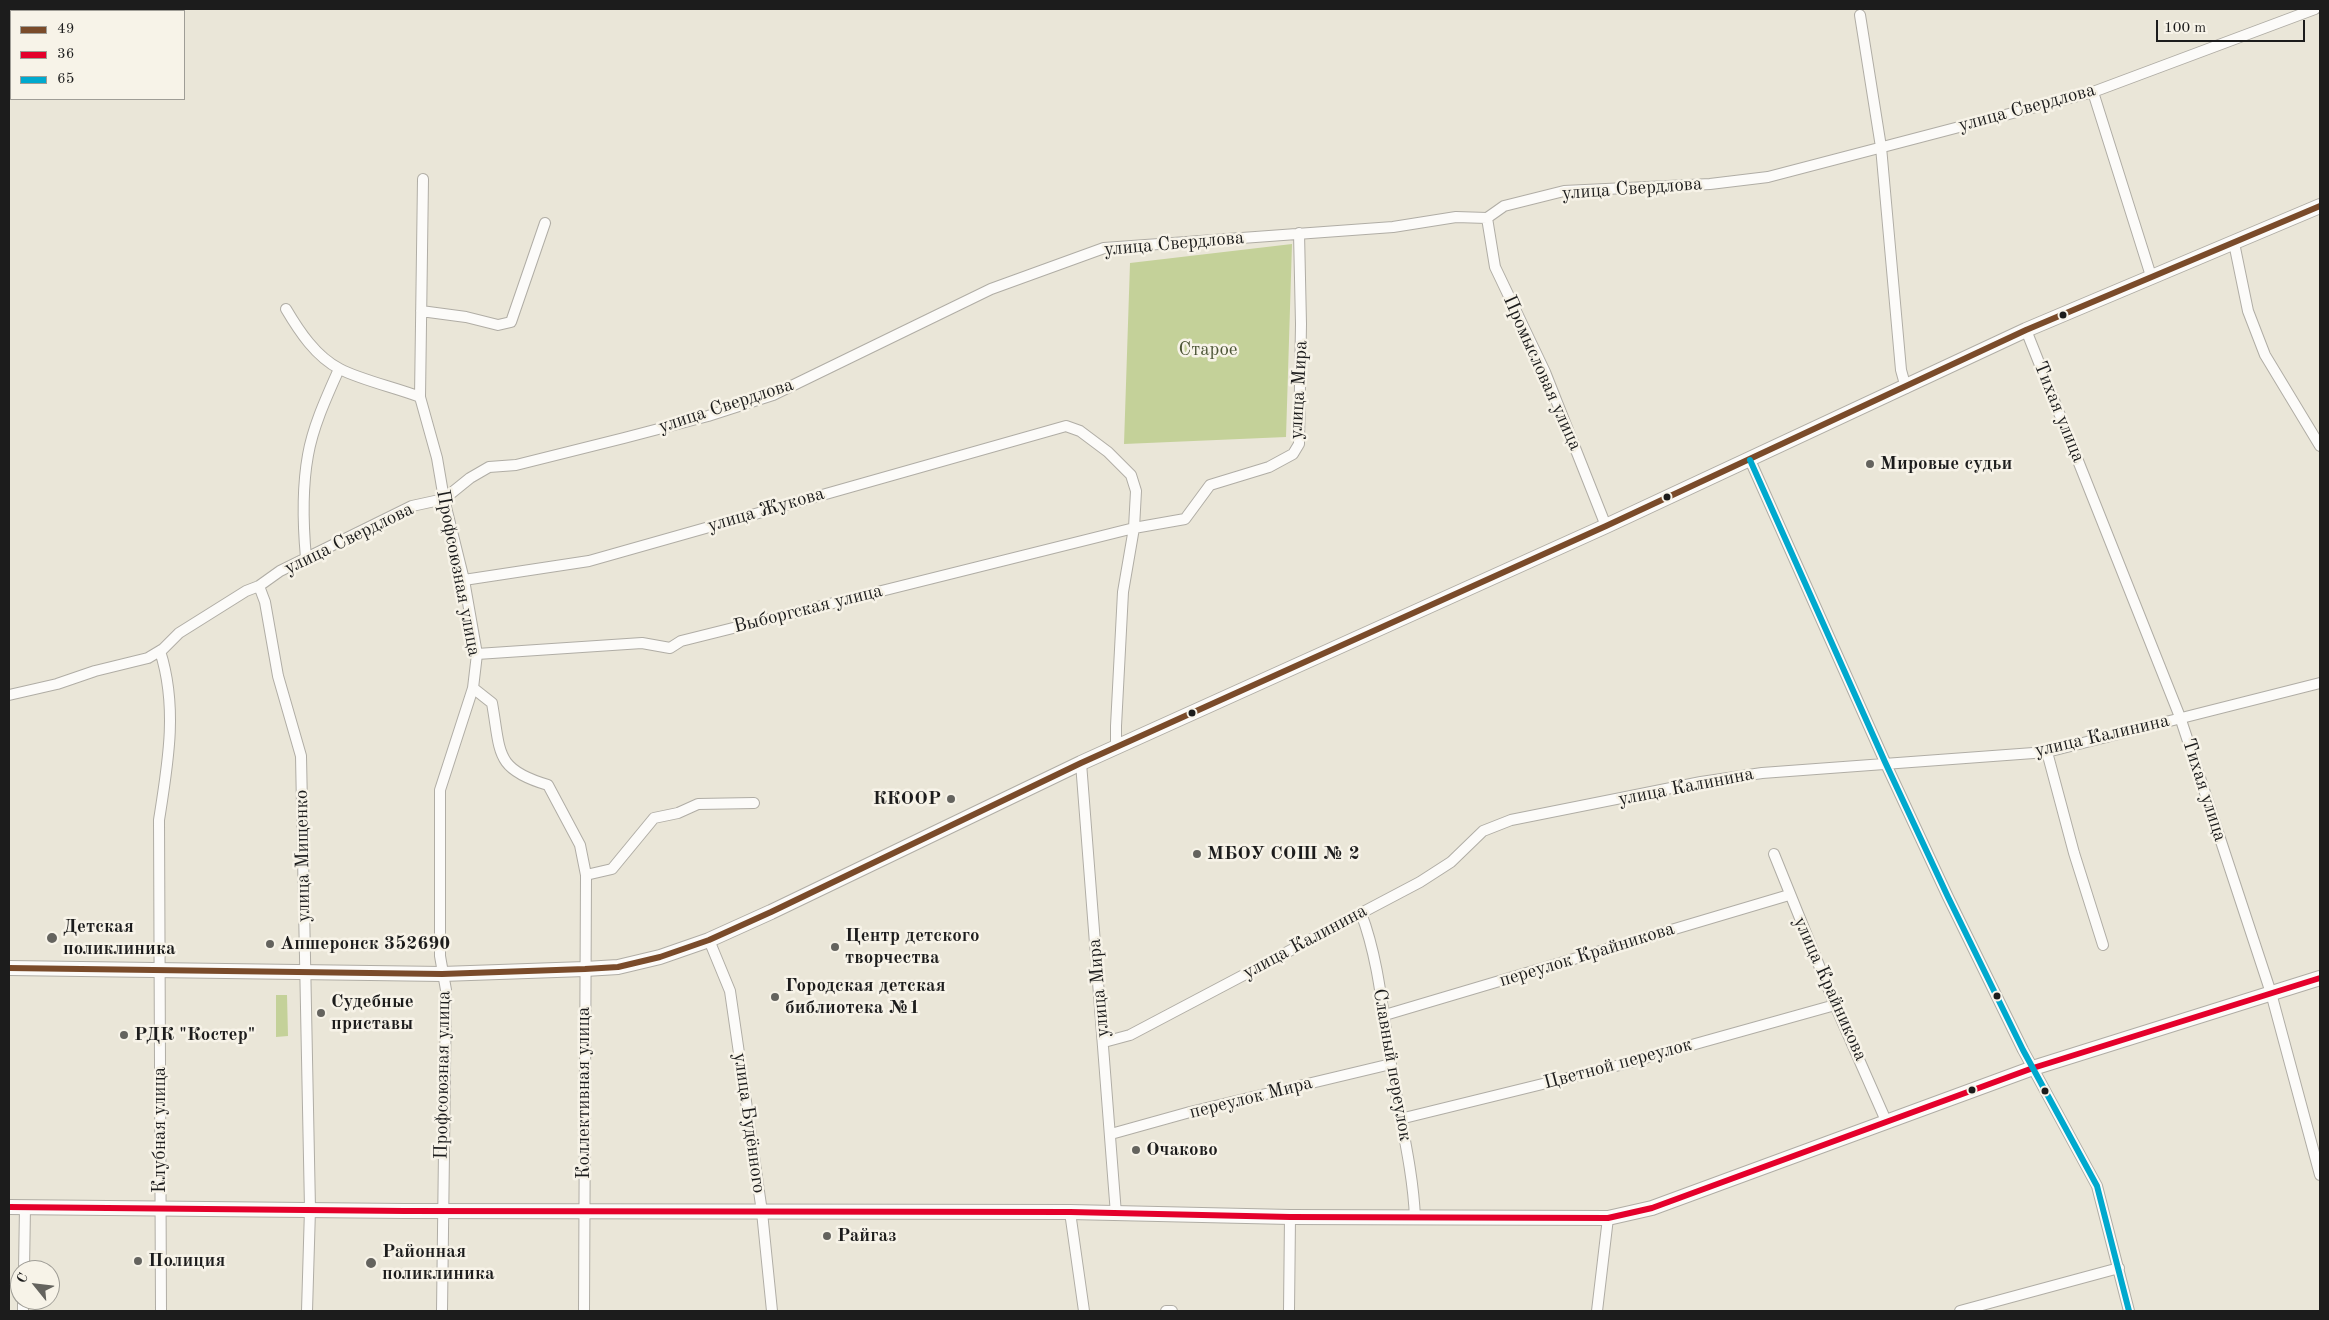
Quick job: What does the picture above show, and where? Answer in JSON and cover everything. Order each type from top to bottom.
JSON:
[{"type":"main road","points":[[9,968],[442,974],[585,970],[618,967],[709,940],[1081,763],[1606,526],[1906,388],[2026,330],[2320,206]]},
{"type":"main road","points":[[9,1207],[1070,1212],[1290,1218],[1608,1218],[1652,1208],[1888,1123],[2033,1068],[2320,978]]},
{"type":"street","name":"улица Свердлова","points":[[9,695],[57,684],[95,671],[148,658],[160,651],[179,633],[246,591],[259,586],[280,571],[412,506],[444,499],[470,478],[489,467],[516,465],[624,438],[708,416],[773,395],[991,289],[1104,248],[1393,226],[1456,217],[1487,218],[1504,206],[1564,191],[1710,184],[1768,177],[2093,92],[2315,9]]},
{"type":"street","points":[[1860,14],[1881,147],[1901,370],[1906,388]]},
{"type":"street","points":[[2093,92],[2151,276]]},
{"type":"street","name":"Профсоюзная улица","points":[[423,179],[420,396],[437,458],[444,499],[464,580],[477,654],[473,688],[440,790],[440,956],[446,990],[442,1311]]},
{"type":"street","name":"Промысловая улица","points":[[1487,218],[1495,267],[1545,372],[1606,526]]},
{"type":"street","points":[[421,311],[466,317],[498,325],[511,322],[545,222]]},
{"type":"street","name":"улица Мира","points":[[1134,528],[1185,519],[1210,485],[1268,467],[1293,454],[1299,444],[1301,324],[1299,233]]},
{"type":"street","points":[[2234,243],[2248,311],[2266,355],[2320,446]]},
{"type":"street","points":[[286,309],[300,333],[316,351],[339,369],[420,396]]},
{"type":"street","name":"Тихая улица","points":[[2026,330],[2180,718],[2271,993],[2320,1175]]},
{"type":"street","points":[[306,558],[303,523],[308,455],[326,398],[339,369]]},
{"type":"street","name":"улица Жукова","points":[[464,580],[589,560],[1066,426],[1080,431],[1108,452],[1131,475],[1136,491],[1134,528]]},
{"type":"street","points":[[1750,460],[1885,762],[1948,897],[2033,1068],[2097,1186],[2129,1311]]},
{"type":"street","points":[[1116,748],[1123,592],[1134,528]]},
{"type":"street","name":"Выборгская улица","points":[[477,654],[642,643],[670,648],[682,641],[1134,528]]},
{"type":"street","name":"улица Мищенко","points":[[259,586],[265,602],[278,676],[301,756],[310,1209],[307,1311]]},
{"type":"street","name":"Клубная улица","points":[[160,651],[168,675],[171,714],[168,764],[159,820],[161,1311]]},
{"type":"street","name":"улица Калинина","points":[[1104,1042],[1130,1035],[1420,882],[1451,862],[1483,831],[1510,820],[1701,782],[1762,773],[1885,762],[2048,752],[2320,683]]},
{"type":"street","name":"Коллективная улица","points":[[473,688],[487,697],[492,703],[501,754],[510,769],[526,778],[548,784],[580,845],[586,875],[584,1311]]},
{"type":"street","points":[[2048,752],[2074,853],[2103,945]]},
{"type":"street","name":"улица Мира","points":[[1081,763],[1116,1214]]},
{"type":"street","points":[[586,875],[612,868],[654,818],[678,813],[698,804],[754,802]]},
{"type":"street","name":"улица Крайникова","points":[[1774,854],[1789,896],[1835,1005],[1888,1123]]},
{"type":"street","name":"переулок Крайникова","points":[[1385,1015],[1789,896]]},
{"type":"street","name":"Славный переулок","points":[[1361,913],[1367,929],[1385,1015],[1400,1119],[1414,1192],[1415,1218]]},
{"type":"street","name":"улица Будённого","points":[[709,940],[730,991],[762,1212],[772,1311]]},
{"type":"street","name":"Цветной переулок","points":[[1400,1119],[1620,1065],[1835,1005]]},
{"type":"street","name":"переулок Мира","points":[[1111,1134],[1190,1112],[1391,1064]]},
{"type":"street","points":[[24,1260],[25,1207]]},
{"type":"street","points":[[1070,1212],[1084,1311]]},
{"type":"street","points":[[1289,1311],[1290,1218]]},
{"type":"street","points":[[1597,1311],[1608,1218]]},
{"type":"street","points":[[1960,1311],[2119,1268]]},
{"type":"street","points":[[2000,1300],[2002,1311]]},
{"type":"street","points":[[1166,1311],[1172,1311]]},
{"type":"green space","name":"Старое","points":[[1292,244],[1286,437],[1124,444],[1130,263]]},
{"type":"green space","points":[[276,995],[287,995],[288,1036],[276,1037]]},
{"type":"water","points":[[9,9],[60,9],[10,10],[9,27]]},
{"type":"transit line","name":"49","points":[[9,968],[442,974],[618,967],[660,957],[709,940],[771,912],[1081,763],[1606,526],[2026,330],[2320,206]]},
{"type":"transit line","name":"65","points":[[1750,460],[1885,762],[1948,897],[2023,1050],[2097,1186],[2129,1311]]},
{"type":"transit line","name":"36","points":[[9,1207],[404,1211],[1070,1212],[1290,1217],[1608,1218],[1652,1208],[2033,1068],[2320,978]]},
{"type":"place","name":"Мировые судьи","points":[[1870,464]]},
{"type":"place","name":"ККООР","points":[[951,799]]},
{"type":"place","name":"МБОУ СОШ № 2","points":[[1197,854]]},
{"type":"place","name":"Детская поликлиника","points":[[52,938]]},
{"type":"place","name":"Апшеронск 352690","points":[[270,944]]},
{"type":"place","name":"Центр детского творчества","points":[[835,947]]},
{"type":"place","name":"Городская детская библиотека №1","points":[[775,997]]},
{"type":"place","name":"Судебные приставы","points":[[321,1013]]},
{"type":"place","name":"РДК \"Костер\"","points":[[124,1035]]},
{"type":"place","name":"Очаково","points":[[1136,1150]]},
{"type":"place","name":"Райгаз","points":[[827,1236]]},
{"type":"place","name":"Полиция","points":[[138,1261]]},
{"type":"place","name":"Районная поликлиника","points":[[371,1263]]}]
